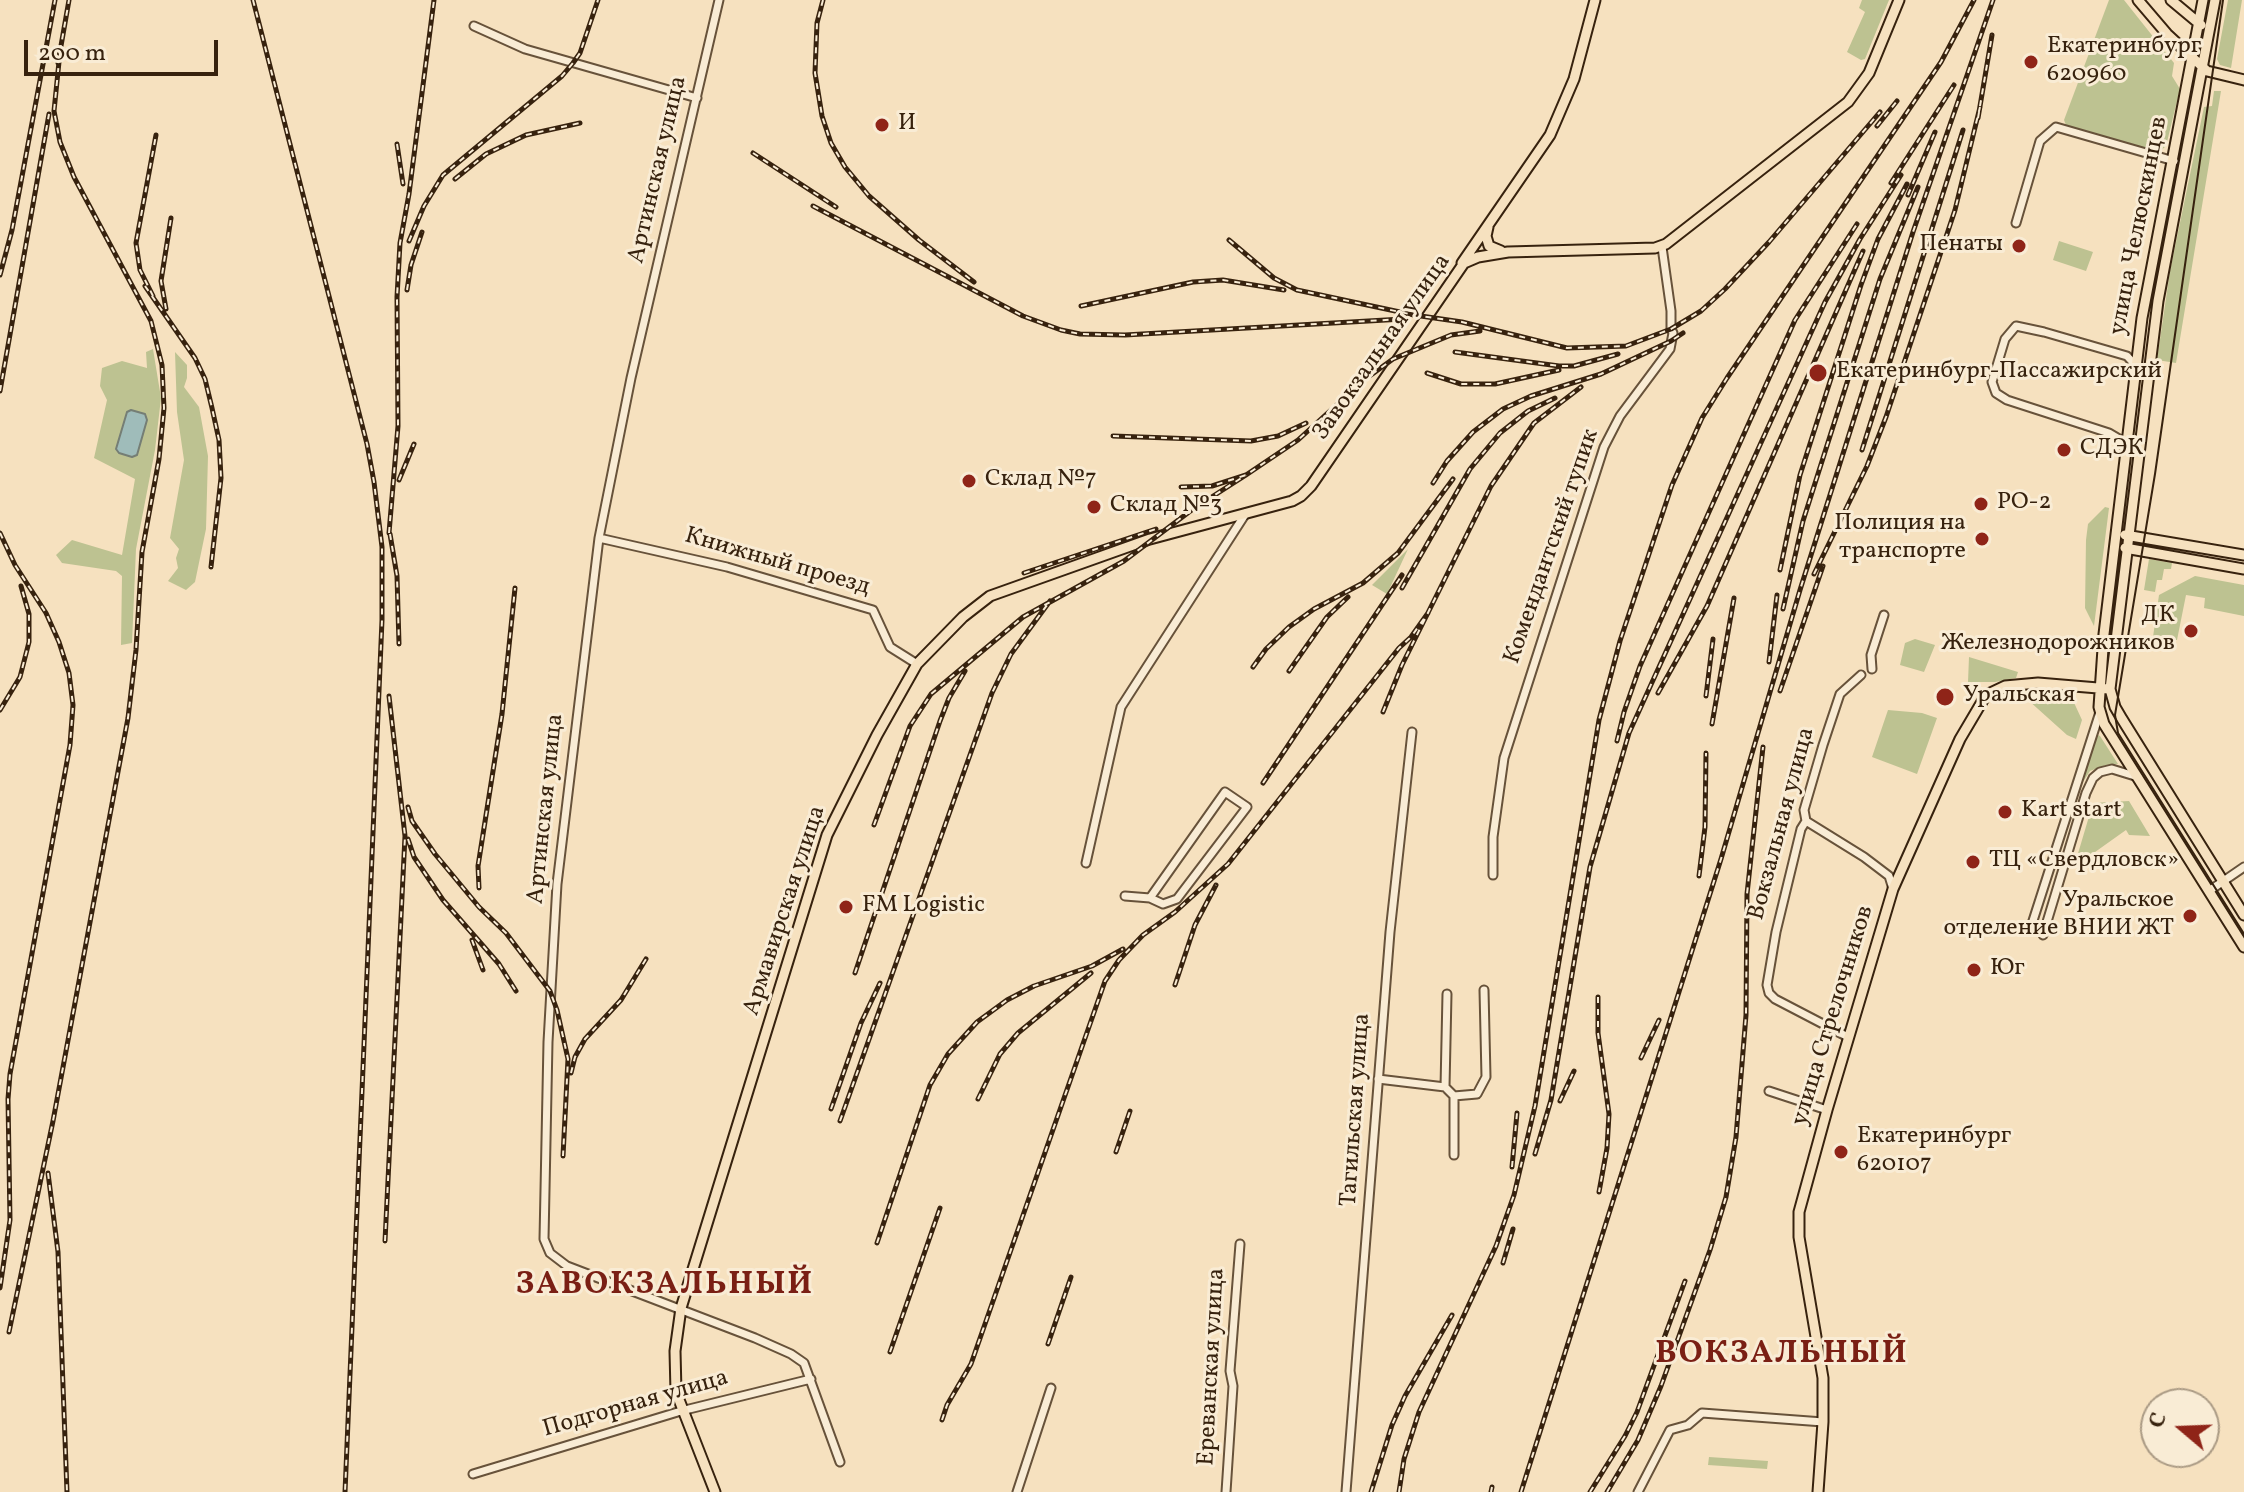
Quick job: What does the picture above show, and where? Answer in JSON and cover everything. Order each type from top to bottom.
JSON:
[{"type":"main road","points":[[1458,269],[1543,146],[1561,113],[1579,62],[1595,0]]},
{"type":"main road","points":[[1662,247],[1848,102],[1869,73],[1899,0]]},
{"type":"main road","points":[[2138,0],[2193,59],[2211,73],[2244,80]]},
{"type":"main road","points":[[2171,0],[2209,32]]},
{"type":"main road","name":"улица Челюскинцев","points":[[2203,0],[2147,280],[2099,688],[2100,712],[2104,724],[2244,947]]},
{"type":"main road","name":"улица Челюскинцев","points":[[2110,689],[2161,287],[2215,0]]},
{"type":"main road","points":[[1491,220],[1486,232],[1487,243],[1495,250],[1508,252]]},
{"type":"main road","name":"Завокзальная улица","points":[[1248,511],[1292,501],[1311,486],[1458,269],[1468,260],[1508,252],[1662,247]]},
{"type":"main road","name":"Армавирская улица","points":[[715,1492],[676,1392],[674,1368],[681,1308],[827,835],[877,735],[917,664],[963,617],[990,596],[1150,539],[1248,511]]},
{"type":"main road","points":[[2117,533],[2244,555]]},
{"type":"main road","points":[[2115,547],[2244,569]]},
{"type":"main road","name":"улица Стрелочников","points":[[1818,1492],[1823,1378],[1799,1237],[1799,1212],[1893,889],[1960,739],[1986,695],[2013,685],[2048,683],[2110,689]]},
{"type":"main road","points":[[2110,689],[2122,719],[2244,915]]},
{"type":"street","name":"Артинская улица","points":[[719,0],[629,389],[599,538],[557,884],[548,1042],[544,1239],[557,1261],[681,1308],[791,1354],[804,1363],[840,1462]]},
{"type":"street","points":[[474,26],[525,49],[697,98]]},
{"type":"street","points":[[2016,223],[2040,141],[2056,127],[2184,164]]},
{"type":"street","name":"Комендантский тупик","points":[[1493,875],[1493,837],[1504,758],[1604,447],[1620,416],[1670,349],[1673,333],[1662,247]]},
{"type":"street","points":[[2126,443],[2109,433],[2007,400],[1996,393],[1992,382],[2008,333],[2019,325],[2127,356],[2148,379]]},
{"type":"street","points":[[1086,863],[1121,707],[1248,511]]},
{"type":"street","name":"Книжный проезд","points":[[599,538],[698,560],[873,610],[890,647],[917,664]]},
{"type":"street","points":[[1872,669],[1871,655],[1884,615]]},
{"type":"street","name":"Вокзальная улица","points":[[1848,1037],[1775,999],[1767,985],[1776,932],[1801,829],[1806,821],[1803,817],[1807,798],[1840,694],[1861,675]]},
{"type":"street","points":[[2030,930],[2100,712]]},
{"type":"street","name":"Тагильская улица","points":[[1346,1492],[1390,932],[1412,732]]},
{"type":"street","points":[[2043,935],[2093,778],[2103,771],[2120,770],[2139,778]]},
{"type":"street","points":[[2073,790],[2086,793]]},
{"type":"street","points":[[1125,896],[1150,898],[1163,904],[1177,899],[1247,807],[1225,792],[1150,898]]},
{"type":"street","points":[[1806,821],[1889,876],[1893,889]]},
{"type":"street","points":[[2209,891],[2244,867]]},
{"type":"street","points":[[1454,1096],[1477,1094],[1486,1077],[1484,990]]},
{"type":"street","points":[[1445,1087],[1447,994]]},
{"type":"street","points":[[1378,1079],[1445,1087],[1454,1096],[1454,1155]]},
{"type":"street","points":[[1769,1091],[1827,1110]]},
{"type":"street","name":"Ереванская улица","points":[[1226,1492],[1233,1386],[1230,1371],[1240,1244]]},
{"type":"street","name":"Подгорная улица","points":[[473,1474],[681,1411],[811,1379]]},
{"type":"street","points":[[1017,1492],[1051,1388]]},
{"type":"street","points":[[1638,1492],[1670,1430],[1688,1425],[1702,1413],[1823,1422]]},
{"type":"green space","points":[[1862,0],[1889,0],[1865,59],[1861,60],[1847,52],[1865,12],[1859,8]]},
{"type":"green space","points":[[2109,0],[2124,0],[2174,63],[2172,76],[2180,89],[2166,146],[2156,155],[2067,128],[2064,120]]},
{"type":"green space","points":[[2228,0],[2242,0],[2231,68],[2220,65],[2217,59]]},
{"type":"green space","points":[[2214,91],[2221,91],[2176,363],[2157,360],[2170,271],[2204,107],[2212,106]]},
{"type":"green space","points":[[2059,241],[2093,252],[2086,271],[2053,260]]},
{"type":"green space","points":[[153,349],[161,398],[155,450],[136,549],[132,643],[121,645],[122,576],[116,571],[62,563],[56,555],[72,540],[122,555],[135,479],[94,458],[107,400],[100,386],[102,368],[122,361],[147,368],[146,352]]},
{"type":"green space","points":[[175,352],[187,365],[184,387],[199,407],[208,456],[206,529],[195,582],[186,590],[168,581],[178,568],[176,558],[179,549],[170,538],[184,460],[177,412]]},
{"type":"green space","points":[[2105,507],[2109,508],[2094,626],[2085,608],[2086,540],[2088,524]]},
{"type":"green space","points":[[1408,549],[1387,594],[1372,585]]},
{"type":"green space","points":[[2149,559],[2172,563],[2171,569],[2164,569],[2162,580],[2157,580],[2155,592],[2144,590]]},
{"type":"green space","points":[[2195,576],[2244,585],[2244,616],[2204,608],[2205,598],[2186,595],[2177,640],[2153,637],[2159,595]]},
{"type":"green space","points":[[1915,639],[1935,645],[1924,672],[1900,665],[1905,643]]},
{"type":"green space","points":[[1969,657],[2018,672],[2016,678],[1968,682]]},
{"type":"green space","points":[[2032,692],[2070,694],[2082,720],[2076,739],[2067,735],[2028,700]]},
{"type":"green space","points":[[1888,710],[1922,713],[1937,718],[1917,774],[1872,757]]},
{"type":"green space","points":[[2096,734],[2118,764],[2090,771],[2079,788]]},
{"type":"green space","points":[[2129,801],[2150,836],[2129,835],[2126,830],[2074,867],[2093,803]]},
{"type":"green space","points":[[1709,1457],[1768,1461],[1767,1469],[1708,1465]]},
{"type":"water","points":[[131,410],[145,414],[147,420],[137,455],[132,457],[116,449],[127,412]]},
{"type":"tram line","points":[[2223,0],[2155,474],[2115,715],[2118,733],[2244,934]]},
{"type":"railway","points":[[0,275],[12,230],[55,0]]},
{"type":"railway","points":[[58,63],[69,0]]},
{"type":"railway","points":[[253,0],[367,444],[382,547],[382,620],[345,1492]]},
{"type":"railway","points":[[389,533],[398,426],[397,297],[400,243],[434,0]]},
{"type":"railway","points":[[409,241],[424,206],[443,175],[562,76],[573,63],[580,53],[598,0]]},
{"type":"railway","points":[[823,0],[817,23],[815,73],[822,116],[831,143],[845,167],[869,196],[974,282]]},
{"type":"railway","points":[[1399,1492],[1404,1459],[1419,1412],[1496,1246],[1514,1195],[1535,1106],[1599,720],[1620,641],[1672,485],[1702,418],[1941,62],[1974,0]]},
{"type":"railway","points":[[1521,1492],[1721,859],[1800,590],[1913,232],[1993,0]]},
{"type":"railway","points":[[1978,118],[1992,35]]},
{"type":"railway","points":[[9,1332],[53,1121],[128,718],[142,552],[159,459],[164,408],[162,365],[151,321],[74,177],[60,142],[54,111],[60,52]]},
{"type":"railway","points":[[1891,183],[1954,85]]},
{"type":"railway","points":[[1877,126],[1897,101]]},
{"type":"railway","points":[[1814,574],[1867,466],[1886,417],[1955,210],[1980,107]]},
{"type":"railway","points":[[1229,240],[1274,278],[1297,290],[1462,322],[1567,348],[1626,346],[1671,329],[1701,311],[1725,289],[1880,112]]},
{"type":"railway","points":[[0,391],[49,114]]},
{"type":"railway","points":[[455,179],[486,154],[526,135],[580,123]]},
{"type":"railway","points":[[1862,450],[1963,130]]},
{"type":"railway","points":[[1908,195],[1935,132]]},
{"type":"railway","points":[[153,296],[140,270],[136,243],[156,135]]},
{"type":"railway","points":[[397,144],[403,184]]},
{"type":"railway","points":[[753,153],[836,207]]},
{"type":"railway","points":[[1535,1154],[1551,1100],[1590,867],[1629,733],[1825,302],[1901,175]]},
{"type":"railway","points":[[1780,570],[1800,475],[1861,285],[1878,239],[1907,184]]},
{"type":"railway","points":[[1783,609],[1803,521],[1880,279],[1918,187]]},
{"type":"railway","points":[[813,206],[1023,316],[1080,334],[1125,335],[1403,319]]},
{"type":"railway","points":[[166,309],[161,281],[171,218]]},
{"type":"railway","points":[[1617,741],[1640,666],[1795,320],[1857,224]]},
{"type":"railway","points":[[407,290],[422,232]]},
{"type":"railway","points":[[1658,693],[1707,606],[1863,251]]},
{"type":"railway","points":[[1081,306],[1193,282],[1223,280],[1284,290]]},
{"type":"railway","points":[[145,286],[195,358],[205,379],[212,408],[219,440],[221,478],[211,567]]},
{"type":"railway","points":[[1181,487],[1212,486],[1246,475],[1298,440],[1364,380],[1393,359],[1451,335],[1480,331]]},
{"type":"railway","points":[[1433,483],[1447,461],[1473,432],[1503,409],[1531,396],[1601,374],[1683,333]]},
{"type":"railway","points":[[1455,352],[1559,366],[1574,366],[1618,354]]},
{"type":"railway","points":[[1427,373],[1461,384],[1495,384],[1559,370]]},
{"type":"railway","points":[[1383,712],[1402,665],[1491,486],[1534,423],[1581,387]]},
{"type":"railway","points":[[1402,588],[1470,469],[1500,433],[1528,411],[1555,398]]},
{"type":"railway","points":[[1113,436],[1251,441],[1278,436],[1306,423]]},
{"type":"railway","points":[[399,480],[414,444]]},
{"type":"railway","points":[[874,825],[910,726],[931,694],[1023,617],[1124,561],[1193,509],[1246,475]]},
{"type":"railway","points":[[1253,667],[1289,627],[1314,609],[1363,583],[1398,553],[1453,479]]},
{"type":"railway","points":[[1024,573],[1156,529]]},
{"type":"railway","points":[[0,533],[59,642],[69,673],[73,705],[70,745],[10,1074],[10,1220],[0,1288]]},
{"type":"railway","points":[[390,534],[397,576],[399,644]]},
{"type":"railway","points":[[1780,691],[1823,566]]},
{"type":"railway","points":[[1263,783],[1402,575]]},
{"type":"railway","points":[[0,710],[20,677],[29,642],[29,614],[21,586]]},
{"type":"railway","points":[[479,888],[478,866],[502,714],[515,588]]},
{"type":"railway","points":[[1769,662],[1777,595]]},
{"type":"railway","points":[[1289,671],[1327,617],[1348,597]]},
{"type":"railway","points":[[1712,724],[1734,598]]},
{"type":"railway","points":[[840,1121],[992,693],[1011,654],[1050,601]]},
{"type":"railway","points":[[942,1420],[947,1405],[971,1364],[1105,981],[1119,960],[1143,935],[1175,912],[1228,864],[1428,613]]},
{"type":"railway","points":[[1706,696],[1713,639]]},
{"type":"railway","points":[[855,973],[940,721],[965,671]]},
{"type":"railway","points":[[385,1241],[405,836],[389,696]]},
{"type":"railway","points":[[1607,1492],[1638,1440],[1661,1386],[1726,1197],[1736,1137],[1746,1015],[1747,894],[1763,747]]},
{"type":"railway","points":[[1699,876],[1705,827],[1706,753]]},
{"type":"railway","points":[[408,807],[412,821],[435,854],[479,907],[506,933],[550,991],[568,1059],[563,1156]]},
{"type":"railway","points":[[408,839],[414,857],[443,900],[499,964],[516,991]]},
{"type":"railway","points":[[1175,985],[1195,925],[1216,885]]},
{"type":"railway","points":[[472,940],[483,970]]},
{"type":"railway","points":[[877,1243],[930,1085],[948,1054],[977,1022],[1007,1000],[1034,986],[1092,966],[1123,949]]},
{"type":"railway","points":[[571,1073],[585,1039],[621,1000],[646,959]]},
{"type":"railway","points":[[978,1099],[1000,1054],[1018,1033],[1091,973]]},
{"type":"railway","points":[[831,1109],[861,1023],[880,983]]},
{"type":"railway","points":[[1598,997],[1598,1033],[1609,1114],[1599,1192]]},
{"type":"railway","points":[[1641,1058],[1659,1020]]},
{"type":"railway","points":[[1560,1101],[1574,1071]]},
{"type":"railway","points":[[1116,1152],[1130,1111]]},
{"type":"railway","points":[[1512,1167],[1517,1113]]},
{"type":"railway","points":[[48,1173],[58,1252],[67,1492]]},
{"type":"railway","points":[[890,1352],[940,1208]]},
{"type":"railway","points":[[1503,1263],[1513,1229]]},
{"type":"railway","points":[[1048,1344],[1071,1277]]},
{"type":"railway","points":[[1590,1492],[1637,1412],[1685,1281]]},
{"type":"railway","points":[[1371,1492],[1392,1425],[1405,1396],[1452,1315]]},
{"type":"railway","points":[[1491,1492],[1492,1487]]},
{"type":"place","name":"Екатеринбург 620960","points":[[2031,62]]},
{"type":"place","name":"И","points":[[882,125]]},
{"type":"place","name":"Пенаты","points":[[2019,246]]},
{"type":"place","name":"Екатеринбург-Пассажирский","points":[[1818,373]]},
{"type":"place","name":"СДЭК","points":[[2064,450]]},
{"type":"place","name":"Склад №7","points":[[969,481]]},
{"type":"place","name":"РО-2","points":[[1981,504]]},
{"type":"place","name":"Склад №3","points":[[1094,507]]},
{"type":"place","name":"Полиция на транспорте","points":[[1982,539]]},
{"type":"place","name":"ДК Железнодорожников","points":[[2191,631]]},
{"type":"place","name":"Уральская","points":[[1945,697]]},
{"type":"place","name":"Kart start","points":[[2005,812]]},
{"type":"place","name":"ТЦ «Свердловск»","points":[[1973,862]]},
{"type":"place","name":"FM Logistic","points":[[846,907]]},
{"type":"place","name":"Уральское отделение ВНИИ ЖТ","points":[[2190,916]]},
{"type":"place","name":"Юг","points":[[1974,970]]},
{"type":"place","name":"Екатеринбург 620107","points":[[1841,1152]]},
{"type":"district","name":"ЗАВОКЗАЛЬНЫЙ","points":[[665,1287]]},
{"type":"district","name":"ВОКЗАЛЬНЫЙ","points":[[1782,1356]]}]
